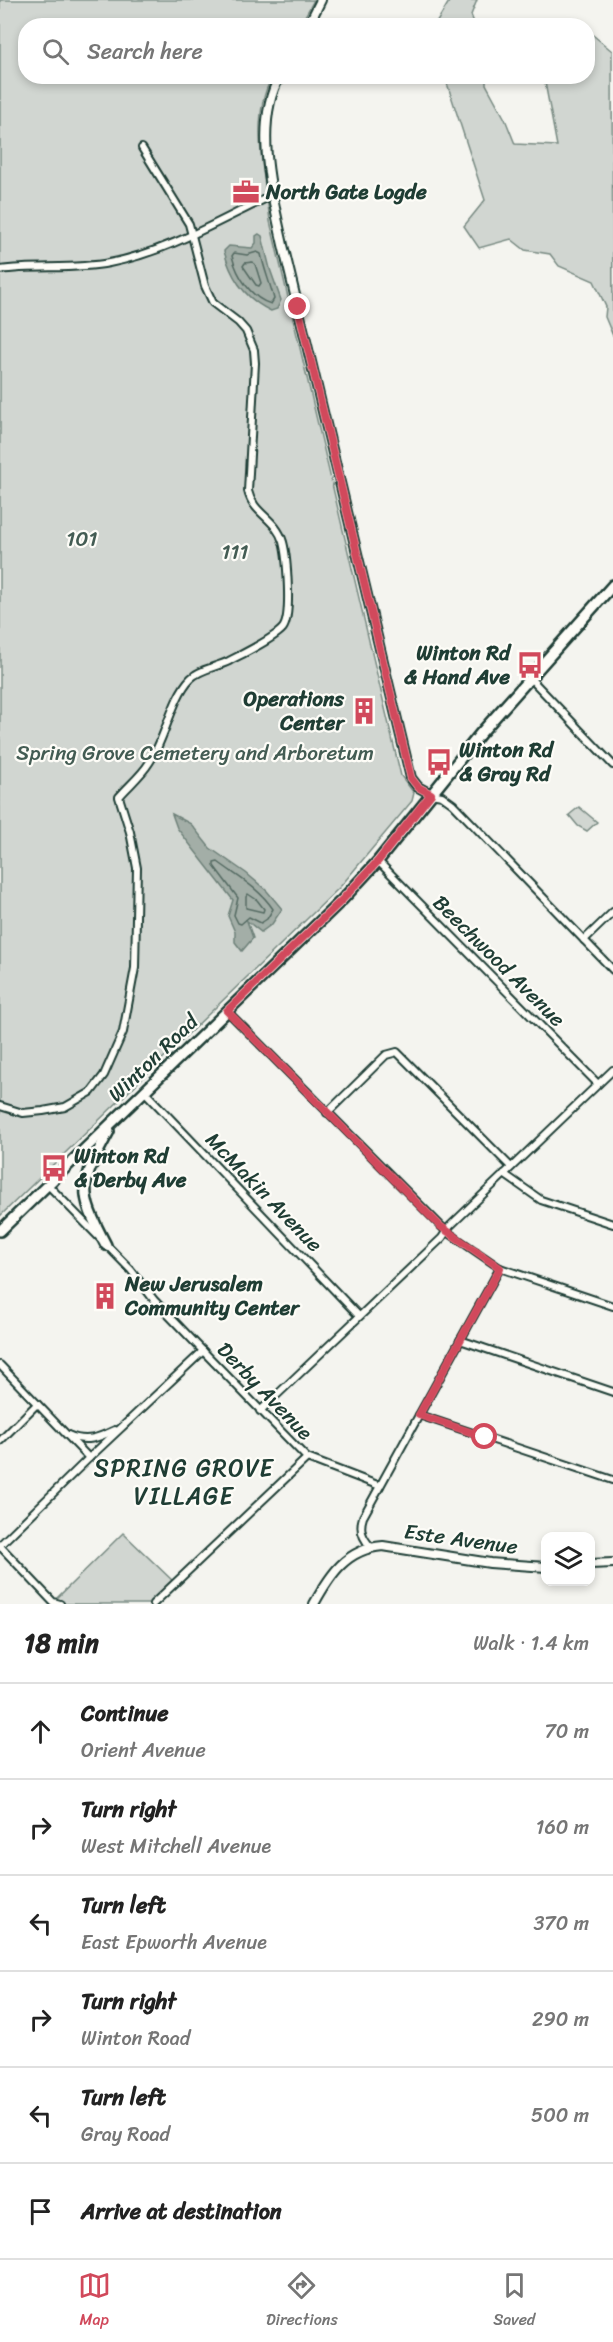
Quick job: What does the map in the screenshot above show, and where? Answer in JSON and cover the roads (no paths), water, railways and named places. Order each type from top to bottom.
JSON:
[{"type":"main road","name":"Winton Road","points":[[0,1231],[342,900],[378,861],[480,734],[613,585]]},
{"type":"main road","points":[[106,1245],[90,1214],[85,1194],[85,1182],[114,1121]]},
{"type":"street","points":[[312,18],[321,0]]},
{"type":"street","points":[[276,84],[271,93],[266,122],[273,195],[287,264],[411,778],[418,787],[431,794],[442,796],[453,804],[613,970]]},
{"type":"street","points":[[0,1106],[23,1113],[65,1107],[91,1092],[104,1075],[123,1032],[135,968],[137,868],[130,832],[119,797],[150,763],[174,708],[192,677],[266,640],[280,631],[286,620],[287,580],[282,541],[276,525],[252,504],[248,491],[254,350],[246,331],[213,303],[205,286],[193,234],[142,148]]},
{"type":"street","points":[[0,270],[107,264],[139,257],[193,234],[273,195]]},
{"type":"street","points":[[530,678],[613,765]]},
{"type":"street","name":"Beechwood Avenue","points":[[378,861],[597,1084]]},
{"type":"street","points":[[584,940],[613,912]]},
{"type":"street","points":[[227,1011],[446,1231],[500,1268],[613,1306]]},
{"type":"street","points":[[327,1113],[386,1055],[397,1052],[511,1167]]},
{"type":"street","points":[[260,1411],[442,1238],[446,1231],[511,1167],[613,1070]]},
{"type":"street","name":"McMakin Avenue","points":[[144,1091],[359,1316]]},
{"type":"street","points":[[504,1174],[541,1200],[613,1224]]},
{"type":"street","name":"Derby Avenue","points":[[48,1185],[203,1351],[307,1458],[380,1486]]},
{"type":"street","points":[[314,1604],[337,1567],[351,1555],[371,1546],[363,1536],[361,1526],[363,1516],[500,1268]]},
{"type":"street","points":[[460,1340],[613,1392]]},
{"type":"street","points":[[60,1604],[53,1602],[0,1545],[203,1351]]},
{"type":"street","points":[[0,1365],[89,1458]]},
{"type":"street","points":[[0,1441],[37,1404]]},
{"type":"street","points":[[419,1415],[613,1480]]},
{"type":"street","points":[[61,1429],[78,1439],[89,1440],[122,1428]]},
{"type":"street","points":[[153,1604],[307,1458]]},
{"type":"street","name":"Este Avenue","points":[[371,1546],[490,1563],[541,1566]]},
{"type":"street","points":[[595,1564],[613,1563]]},
{"type":"water","points":[[259,234],[262,236],[281,300],[277,309],[271,311],[240,287],[224,251],[229,246],[252,248]]},
{"type":"water","points":[[172,814],[191,824],[210,848],[246,873],[267,891],[282,909],[272,924],[261,932],[247,921],[253,938],[242,951],[235,942],[235,932],[228,916],[233,900],[177,828]]},
{"type":"place","name":"North Gate Logde","points":[[246,192]]},
{"type":"place","name":"Winton Rd & Hand Ave","points":[[530,665]]},
{"type":"place","name":"Operations Center","points":[[364,711]]},
{"type":"place","name":"Winton Rd & Gray Rd","points":[[439,762]]},
{"type":"place","name":"Winton Rd & Derby Ave","points":[[54,1168]]},
{"type":"place","name":"New Jerusalem Community Center","points":[[105,1296]]},
{"type":"district","name":"SPRING GROVE VILLAGE","points":[[184,1482]]},
{"type":"park label","name":"101","points":[[82,539]]},
{"type":"park label","name":"111","points":[[235,552]]},
{"type":"park label","name":"Spring Grove Cemetery and Arboretum","points":[[195,753]]}]
